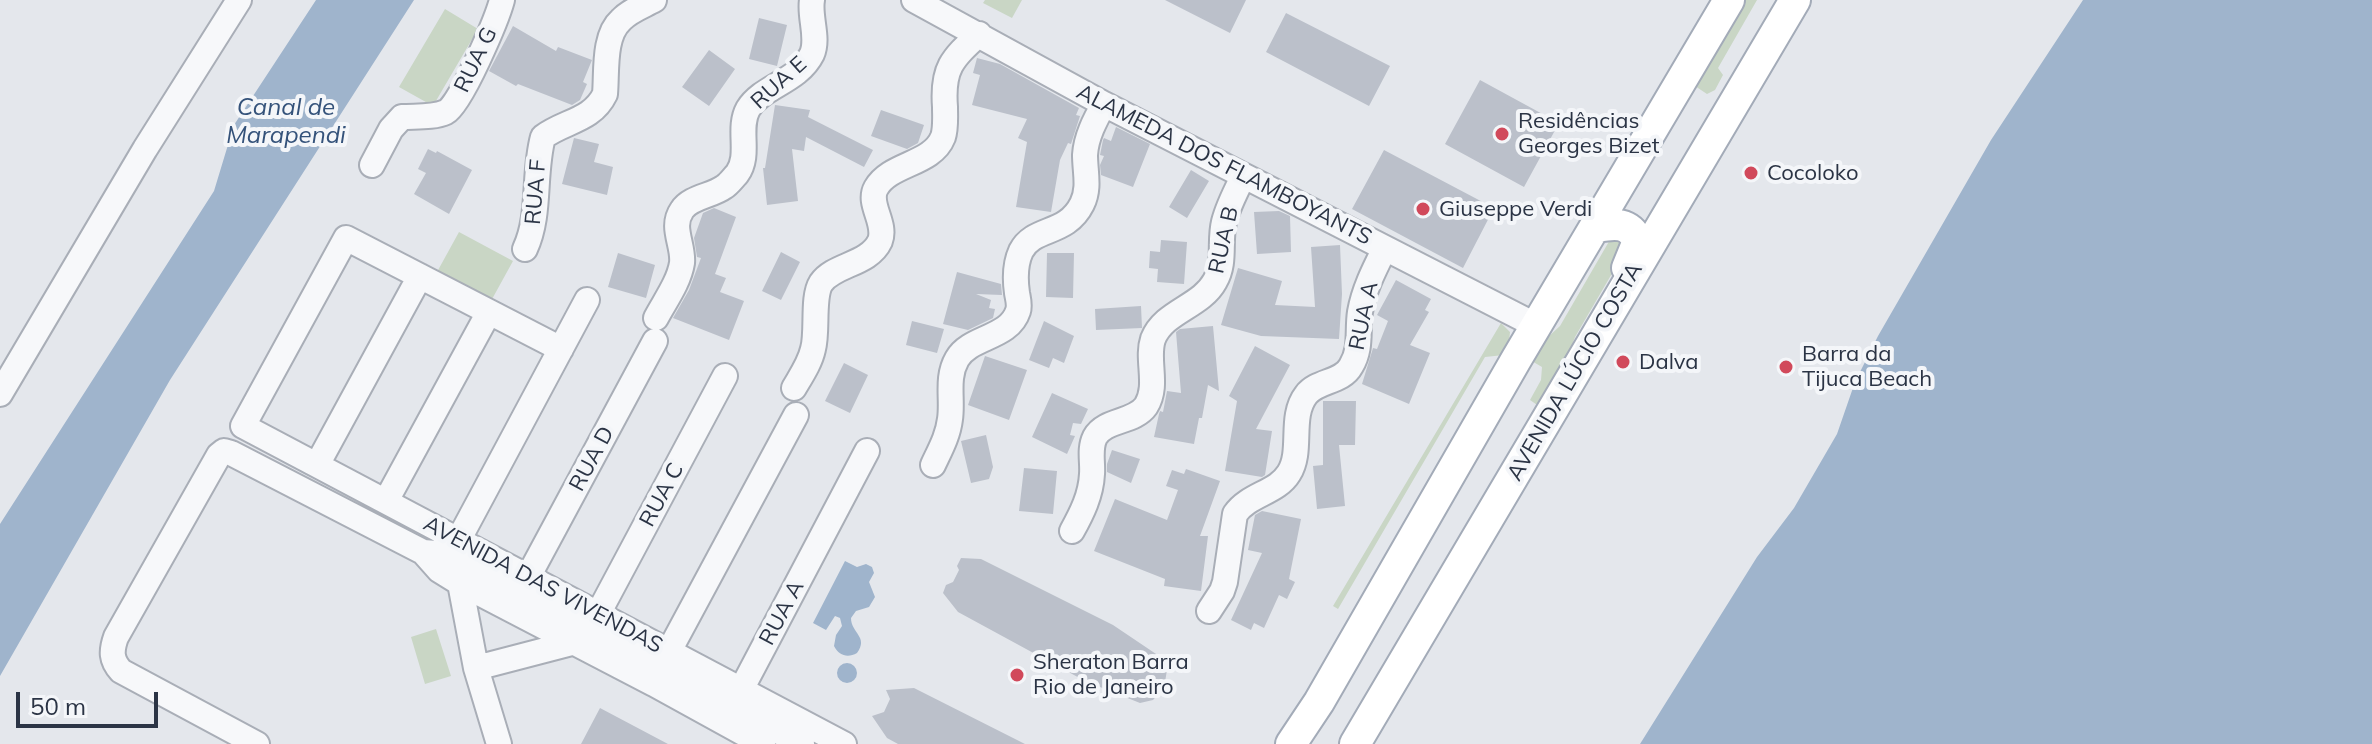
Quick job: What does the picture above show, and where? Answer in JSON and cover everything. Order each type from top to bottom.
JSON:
[{"type":"main road","points":[[1291,744],[1319,702],[1729,0]]},
{"type":"main road","name":"AVENIDA LÚCIO COSTA","points":[[1355,744],[1795,0]]},
{"type":"main road","points":[[1595,227],[1617,224],[1627,227],[1638,241],[1607,318]]},
{"type":"street","points":[[0,394],[145,149],[239,0]]},
{"type":"street","name":"RUA G","points":[[372,165],[391,129],[402,117],[448,111],[495,22],[502,0]]},
{"type":"street","name":"RUA F","points":[[525,249],[532,235],[539,151],[543,137],[587,116],[602,102],[613,29],[626,15],[654,0]]},
{"type":"street","name":"RUA E","points":[[656,330],[683,261],[677,229],[681,210],[686,204],[725,187],[739,171],[743,161],[744,118],[748,108],[796,74],[812,54],[812,0]]},
{"type":"street","name":"ALAMEDA DOS FLAMBOYANTS","points":[[914,0],[1243,177],[1537,326]]},
{"type":"street","points":[[794,388],[814,348],[818,289],[829,276],[872,252],[877,245],[883,228],[873,196],[877,185],[939,144],[946,121],[943,86],[953,59],[979,34]]},
{"type":"street","points":[[933,465],[949,428],[950,381],[955,361],[972,346],[995,335],[1012,322],[1019,306],[1016,276],[1022,250],[1030,239],[1061,227],[1083,202],[1087,185],[1085,153],[1092,126],[1104,104]]},
{"type":"street","name":"RUA B","points":[[1072,531],[1089,494],[1095,437],[1101,429],[1144,408],[1150,391],[1154,338],[1161,327],[1201,298],[1216,280],[1223,254],[1224,221],[1243,177]]},
{"type":"street","name":"AVENIDA DAS VIVENDAS","points":[[420,276],[346,238],[243,426],[844,744]]},
{"type":"street","name":"RUA A","points":[[1209,611],[1225,582],[1235,514],[1240,507],[1288,475],[1292,468],[1299,407],[1304,397],[1316,386],[1341,376],[1354,362],[1363,302],[1372,273],[1385,248]]},
{"type":"street","points":[[317,465],[420,276],[561,349]]},
{"type":"street","points":[[459,539],[587,300]]},
{"type":"street","points":[[386,501],[489,312]]},
{"type":"street","name":"RUA D","points":[[528,577],[656,330]]},
{"type":"street","name":"RUA C","points":[[598,614],[725,376]]},
{"type":"street","points":[[668,653],[796,415]]},
{"type":"street","points":[[257,744],[121,671],[112,654],[116,637],[204,481],[219,455],[227,451],[423,552],[439,570],[466,575],[802,744]]},
{"type":"street","name":"RUA A","points":[[741,690],[867,451]]},
{"type":"street","points":[[466,575],[572,643],[763,744]]},
{"type":"street","points":[[466,575],[476,668],[499,744]]},
{"type":"street","points":[[476,668],[572,643]]},
{"type":"green space","points":[[985,0],[1022,0],[1012,18],[983,3]]},
{"type":"green space","points":[[1741,0],[1757,0],[1718,68],[1723,75],[1715,90],[1707,94],[1692,84]]},
{"type":"green space","points":[[445,9],[478,29],[433,106],[399,87]]},
{"type":"green space","points":[[459,232],[513,261],[491,301],[437,272]]},
{"type":"green space","points":[[1615,235],[1628,246],[1575,337],[1564,367],[1540,407],[1530,400],[1541,380],[1542,367],[1530,360],[1535,349],[1560,326]]},
{"type":"green space","points":[[1501,323],[1510,332],[1504,355],[1485,357],[1338,609],[1333,606]]},
{"type":"green space","points":[[436,629],[451,676],[425,684],[411,637]]},
{"type":"water","name":"Canal de Marapendi","points":[[316,0],[414,0],[170,380],[0,676],[0,524],[214,191],[234,125]]},
{"type":"water","points":[[2083,0],[2372,0],[2372,744],[1640,744],[1757,557],[1794,508],[1837,434],[1855,382],[1878,336],[1991,140]]},
{"type":"water","points":[[845,561],[857,567],[866,564],[872,567],[874,573],[869,582],[875,597],[869,607],[856,611],[851,618],[861,643],[857,653],[847,656],[834,646],[842,626],[840,618],[835,616],[826,630],[813,623]]},
{"type":"water","points":[[847,663],[854,666],[857,673],[854,680],[847,683],[840,680],[837,673],[840,666]]},
{"type":"building","points":[[1165,0],[1246,0],[1230,33]]},
{"type":"building","points":[[1286,13],[1390,66],[1369,106],[1266,52]]},
{"type":"building","points":[[759,18],[787,25],[777,66],[749,59]]},
{"type":"building","points":[[513,26],[556,51],[558,47],[592,60],[580,100],[572,105],[518,84],[516,86],[489,71]]},
{"type":"building","points":[[709,50],[735,69],[709,106],[682,87]]},
{"type":"building","points":[[977,58],[1000,64],[1079,108],[1076,115],[1080,116],[1071,144],[1068,143],[1060,160],[1051,212],[1016,207],[1027,142],[1018,138],[1027,119],[972,105],[980,75],[973,73]]},
{"type":"building","name":"Residências Georges Bizet","points":[[1480,80],[1559,123],[1524,187],[1445,144]]},
{"type":"building","points":[[775,105],[810,110],[808,117],[873,150],[864,167],[806,137],[804,151],[792,149],[798,201],[767,205],[763,168]]},
{"type":"building","points":[[881,110],[924,125],[918,143],[907,149],[871,136]]},
{"type":"building","points":[[1116,127],[1150,144],[1133,187],[1101,175],[1103,140],[1111,141]]},
{"type":"building","points":[[574,138],[599,144],[594,162],[613,167],[607,195],[562,184]]},
{"type":"building","points":[[428,149],[472,170],[449,214],[414,194],[426,173],[418,169]]},
{"type":"building","name":"Giuseppe Verdi","points":[[1384,150],[1494,208],[1463,268],[1352,209]]},
{"type":"building","points":[[1191,170],[1209,181],[1187,218],[1169,207]]},
{"type":"building","points":[[714,208],[736,217],[715,274],[726,278],[720,292],[744,301],[729,340],[673,318],[689,290],[701,258],[697,257],[694,238],[703,213]]},
{"type":"building","points":[[1279,211],[1290,216],[1291,252],[1257,254],[1254,212]]},
{"type":"building","points":[[1161,240],[1187,242],[1184,284],[1157,282],[1158,269],[1149,268],[1150,251],[1160,252]]},
{"type":"building","points":[[1340,245],[1342,294],[1339,339],[1261,336],[1221,325],[1238,268],[1282,281],[1275,305],[1315,307],[1311,247]]},
{"type":"building","points":[[781,252],[800,262],[781,300],[762,291]]},
{"type":"building","points":[[618,253],[655,265],[646,298],[608,287]]},
{"type":"building","points":[[1047,253],[1074,253],[1073,298],[1046,297]]},
{"type":"building","points":[[957,272],[1001,284],[1002,295],[976,294],[991,300],[989,308],[995,309],[993,318],[968,330],[943,324]]},
{"type":"building","points":[[1396,280],[1431,299],[1425,310],[1429,312],[1410,345],[1430,353],[1409,404],[1362,384],[1373,348],[1377,349],[1388,321],[1377,315]]},
{"type":"building","points":[[1141,306],[1142,328],[1096,330],[1095,309]]},
{"type":"building","points":[[912,321],[944,329],[937,353],[906,345]]},
{"type":"building","points":[[1044,321],[1074,336],[1064,363],[1053,358],[1049,368],[1029,360]]},
{"type":"building","points":[[1213,326],[1219,391],[1208,385],[1194,444],[1154,437],[1167,391],[1181,393],[1176,332]]},
{"type":"building","points":[[1255,346],[1290,365],[1256,429],[1272,431],[1265,475],[1262,477],[1225,471],[1237,401],[1229,396]]},
{"type":"building","points":[[985,356],[1027,370],[1009,420],[968,405]]},
{"type":"building","points":[[844,363],[868,375],[850,413],[825,401]]},
{"type":"building","points":[[1052,393],[1088,409],[1081,424],[1073,423],[1070,435],[1075,436],[1067,454],[1032,437]]},
{"type":"building","points":[[1323,401],[1356,401],[1355,445],[1339,445],[1345,506],[1317,509],[1313,466],[1323,465]]},
{"type":"building","points":[[986,435],[993,467],[989,479],[971,483],[961,441]]},
{"type":"building","points":[[1112,450],[1140,459],[1131,483],[1107,472]]},
{"type":"building","points":[[1024,468],[1057,471],[1053,514],[1019,511]]},
{"type":"building","points":[[1186,469],[1220,481],[1200,536],[1208,536],[1201,591],[1164,586],[1165,579],[1094,551],[1115,499],[1167,520],[1178,490],[1166,486],[1172,470],[1184,474]]},
{"type":"building","points":[[1262,511],[1301,519],[1289,579],[1295,582],[1287,599],[1279,595],[1264,628],[1254,623],[1251,630],[1231,620],[1262,553],[1248,550],[1255,515]]},
{"type":"building","points":[[961,558],[981,559],[1113,625],[1162,658],[1167,670],[1164,688],[1153,700],[1140,703],[1085,681],[958,612],[943,593],[946,585],[953,582]]},
{"type":"building","points":[[914,688],[1025,744],[898,744],[887,738],[872,716],[884,712],[890,699],[886,690]]},
{"type":"building","points":[[600,708],[668,744],[581,744]]},
{"type":"place","name":"Residências Georges Bizet","points":[[1502,134]]},
{"type":"place","name":"Cocoloko","points":[[1751,173]]},
{"type":"place","name":"Giuseppe Verdi","points":[[1423,209]]},
{"type":"place","name":"Dalva","points":[[1623,362]]},
{"type":"place","name":"Barra da Tijuca Beach","points":[[1786,367]]},
{"type":"place","name":"Sheraton Barra Rio de Janeiro","points":[[1017,675]]}]
